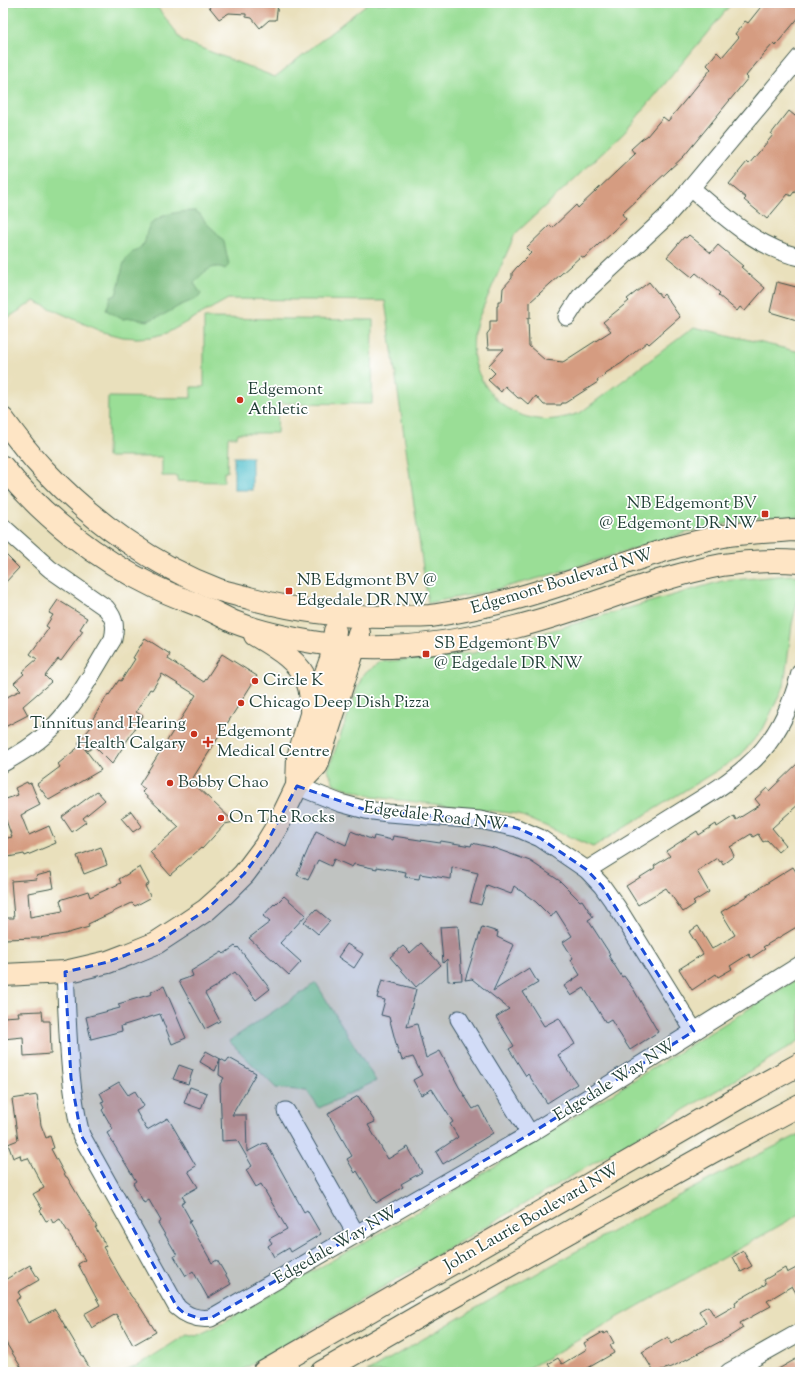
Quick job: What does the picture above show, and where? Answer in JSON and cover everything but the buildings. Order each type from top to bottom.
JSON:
[{"type":"main road","name":"Edgemont Boulevard NW","points":[[3,419],[26,450],[43,469],[79,504],[104,525],[131,544],[160,561],[219,590],[276,606],[336,615],[364,617],[428,616],[462,611],[539,592],[615,566],[718,537],[786,530],[800,531]]},
{"type":"main road","name":"Edgemont Boulevard NW","points":[[3,467],[30,497],[78,539],[105,558],[153,586],[235,622],[275,634],[334,645],[355,647],[401,646],[474,637],[516,627],[684,574],[724,565],[774,560],[800,562]]},
{"type":"main road","points":[[297,786],[298,757],[312,711],[331,659],[334,645],[336,615]]},
{"type":"main road","points":[[3,975],[65,972],[108,962],[156,943],[206,910],[225,893],[244,874],[265,846],[279,823],[297,786],[317,765],[364,617]]},
{"type":"main road","points":[[235,622],[277,648],[304,673],[309,686],[312,711]]},
{"type":"main road","points":[[756,1088],[800,1048]]},
{"type":"main road","name":"John Laurie Boulevard NW","points":[[264,1372],[800,1064]]},
{"type":"main road","name":"John Laurie Boulevard NW","points":[[322,1372],[685,1167],[799,1106]]},
{"type":"street","points":[[567,317],[580,297],[665,218],[800,57]]},
{"type":"street","points":[[691,188],[752,238],[772,248],[800,258]]},
{"type":"street","points":[[3,527],[50,569],[106,608],[110,613],[116,629],[113,639],[63,716],[46,734],[3,763]]},
{"type":"street","points":[[587,870],[700,800],[748,766],[776,733],[791,702],[800,673]]},
{"type":"street","name":"Edgedale Road NW","points":[[297,786],[340,803],[366,810],[480,820],[517,828],[540,838],[587,870],[602,886],[617,907],[694,1031]]},
{"type":"street","name":"Edgedale Way NW","points":[[65,972],[71,1078],[76,1117],[81,1136],[177,1307],[184,1314],[201,1319],[211,1318],[530,1134],[800,965]]},
{"type":"street","points":[[459,1019],[530,1134]]},
{"type":"street","points":[[286,1111],[356,1234]]},
{"type":"street","points":[[729,1372],[800,1332]]},
{"type":"highlighted area","points":[[297,786],[366,810],[480,820],[517,828],[540,838],[587,870],[602,886],[694,1031],[530,1134],[211,1318],[201,1319],[184,1313],[177,1307],[81,1135],[71,1078],[65,972],[108,962],[156,943],[206,910],[244,874],[265,846]]},
{"type":"green space","points":[[3,3],[154,3],[183,41],[275,77],[368,3],[732,3],[624,133],[515,234],[475,328],[473,348],[474,358],[481,378],[494,397],[511,410],[521,415],[544,420],[562,418],[580,413],[694,327],[800,352],[800,517],[758,518],[695,530],[543,577],[490,591],[428,603],[385,301],[228,299],[167,333],[152,337],[137,338],[123,337],[100,331],[34,301],[3,321]]},
{"type":"green space","points":[[195,211],[200,214],[206,223],[224,242],[229,265],[225,269],[221,267],[212,268],[200,276],[194,283],[201,294],[198,298],[147,321],[132,318],[122,319],[106,310],[111,297],[116,295],[125,262],[132,252],[144,244],[147,231],[151,224],[168,214]]},
{"type":"green space","name":"Edgemont Athletic","points":[[204,318],[373,320],[372,404],[278,403],[277,433],[238,433],[237,437],[228,437],[227,472],[224,472],[224,482],[177,481],[177,476],[162,476],[162,457],[107,457],[108,397],[191,398],[191,387],[204,387]]},
{"type":"green space","points":[[791,575],[800,576],[800,590],[792,624],[784,686],[763,729],[739,757],[593,847],[518,814],[373,797],[334,784],[328,770],[362,676],[379,662],[474,653],[722,581]]},
{"type":"green space","points":[[800,977],[800,1040],[239,1372],[123,1372],[139,1365],[187,1334],[196,1336],[213,1328],[456,1190]]},
{"type":"green space","points":[[316,983],[376,1081],[319,1108],[307,1091],[276,1088],[229,1041]]},
{"type":"green space","points":[[800,1134],[800,1214],[522,1372],[367,1372],[581,1248],[745,1161]]},
{"type":"water","points":[[234,457],[252,457],[252,490],[234,490]]},
{"type":"place","name":"Edgemont Athletic","points":[[240,400]]},
{"type":"place","name":"NB Edgemont BV @ Edgemont DR NW","points":[[765,514]]},
{"type":"place","name":"NB Edgmont BV @ Edgedale DR NW","points":[[289,591]]},
{"type":"place","name":"SB Edgemont BV @ Edgedale DR NW","points":[[426,654]]},
{"type":"place","name":"Circle K","points":[[255,681]]},
{"type":"place","name":"Chicago Deep Dish Pizza","points":[[241,703]]},
{"type":"place","name":"Tinnitus and Hearing Health Calgary","points":[[194,734]]},
{"type":"place","name":"Edgemont Medical Centre","points":[[208,742]]},
{"type":"place","name":"Bobby Chao","points":[[170,783]]},
{"type":"place","name":"On The Rocks","points":[[221,818]]}]
